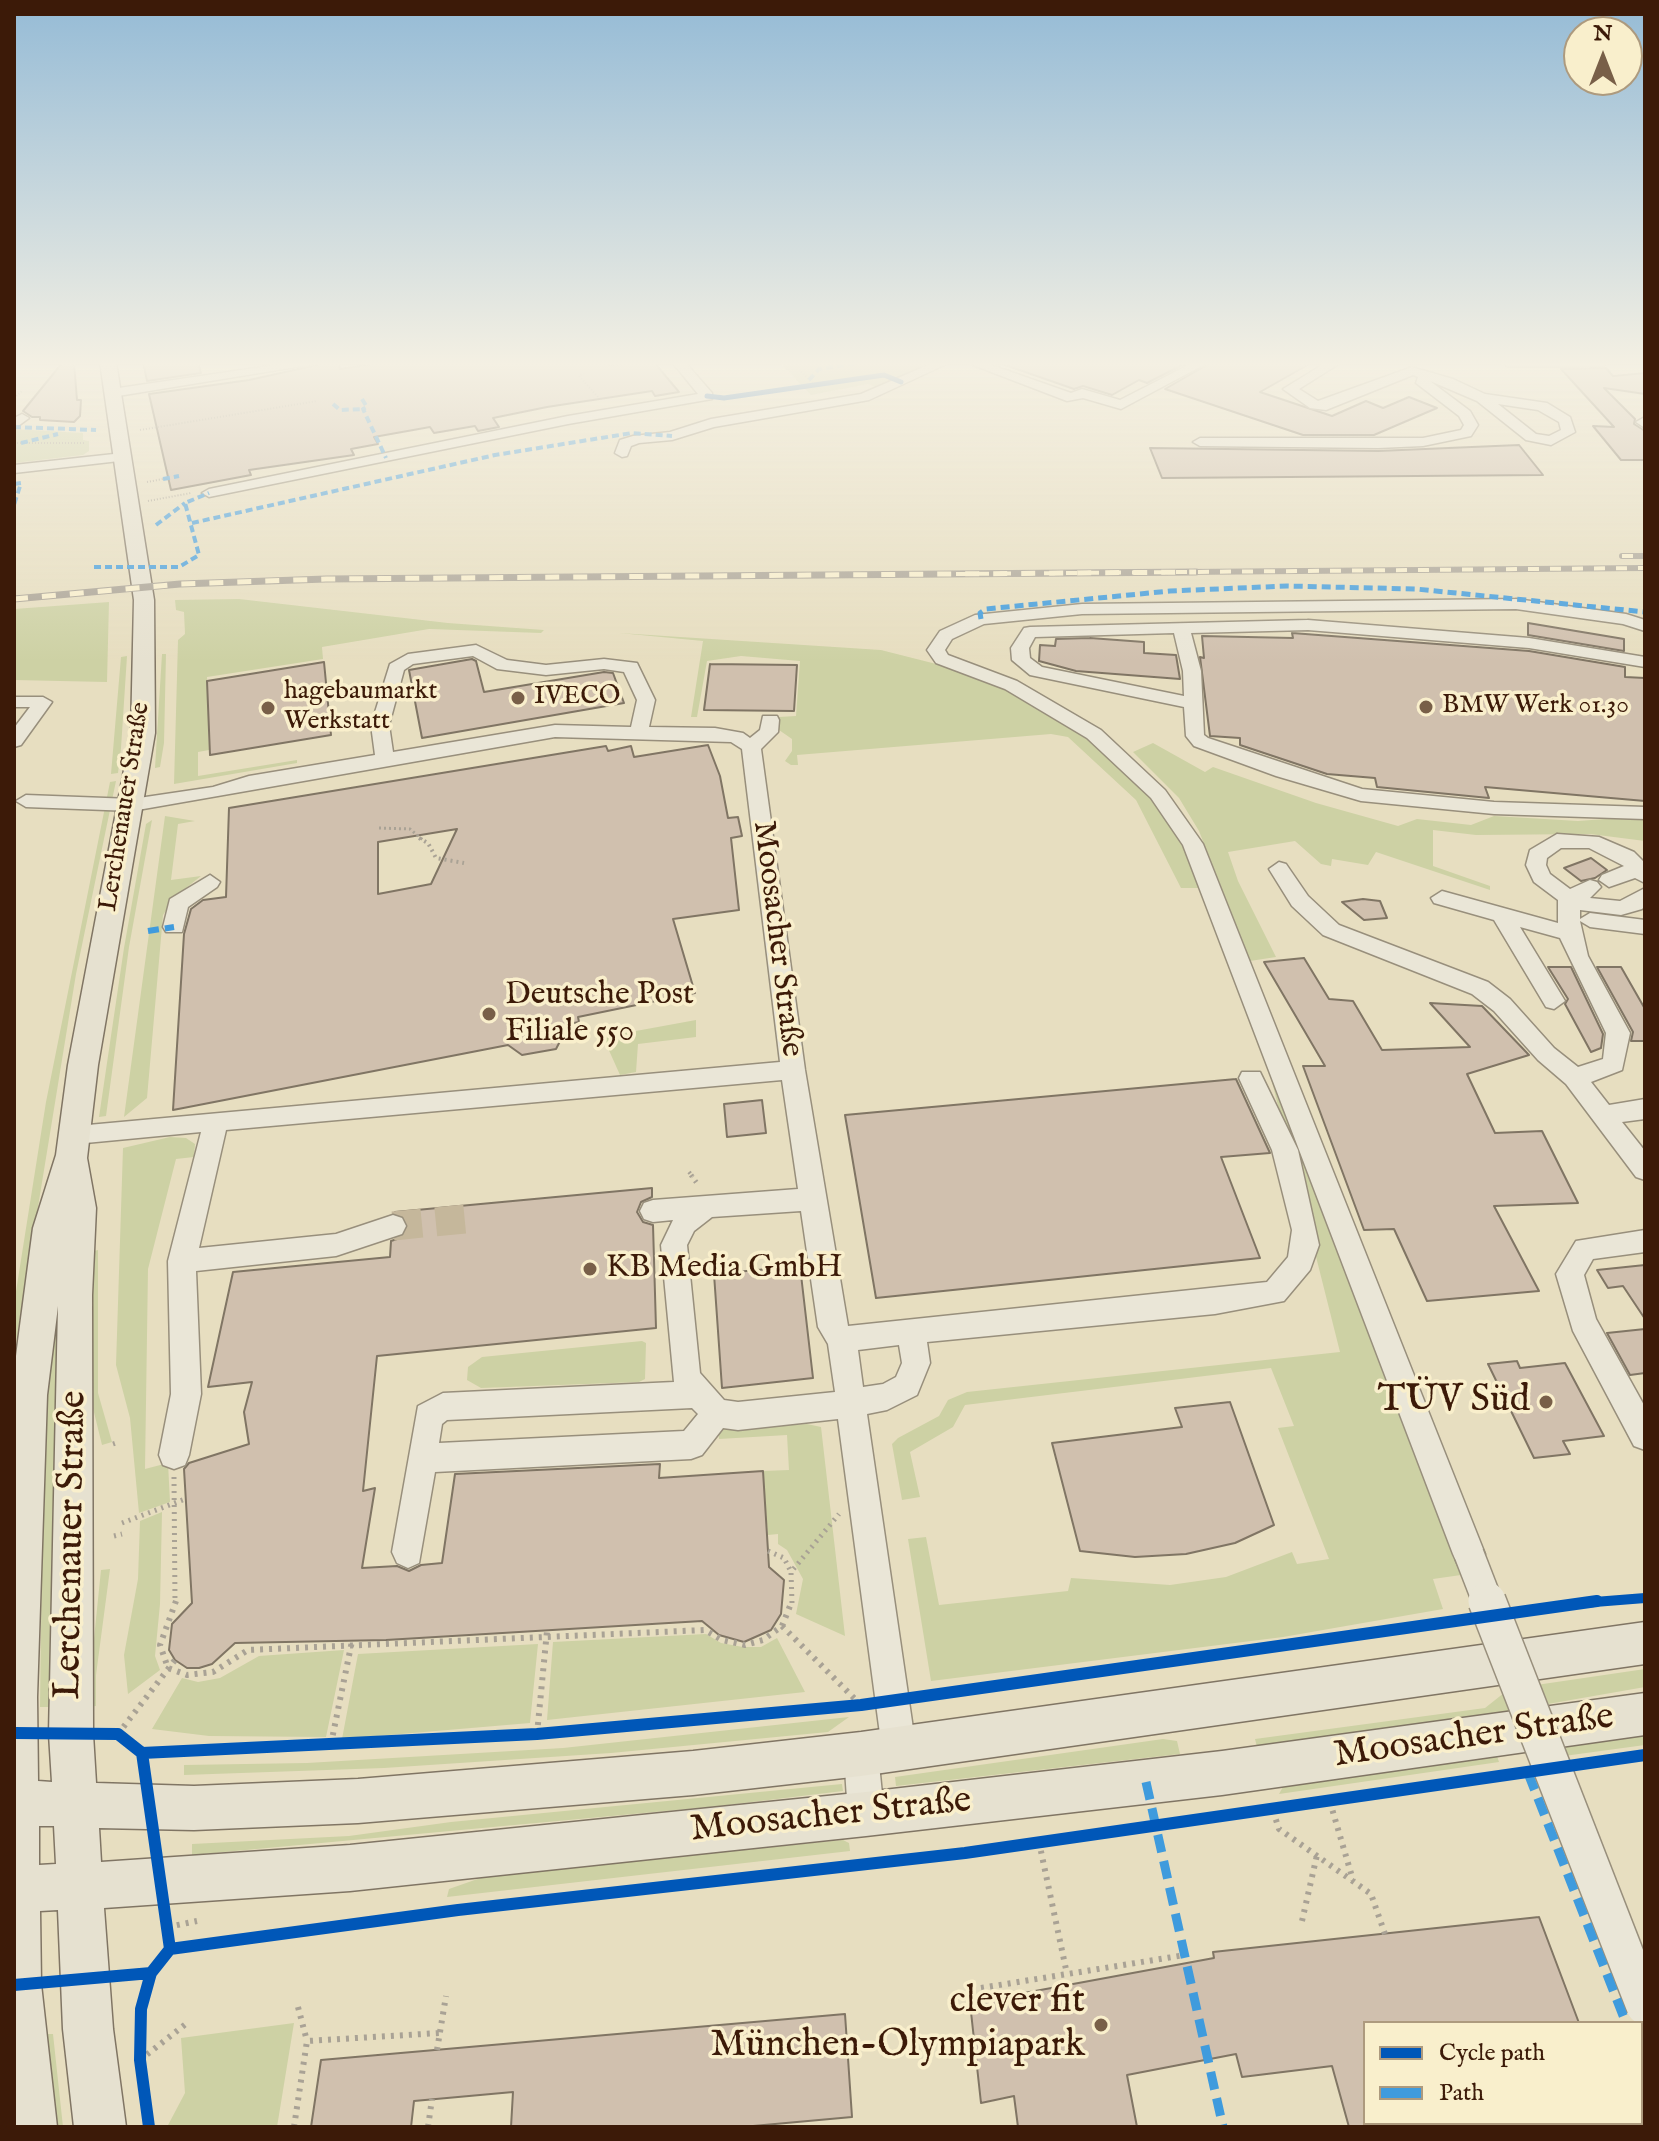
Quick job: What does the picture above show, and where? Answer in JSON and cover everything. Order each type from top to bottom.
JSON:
[{"type":"main road","name":"Lerchenauer Straße","points":[[31,2127],[17,1984],[15,1889],[16,1697],[29,1395],[50,1228],[74,1144],[83,1065],[143,733],[144,600],[124,462]]},
{"type":"main road","name":"Lerchenauer Straße","points":[[74,1144],[80,1208],[75,1295],[71,1734],[88,2029],[100,2127]]},
{"type":"main road","name":"Moosacher Straße","points":[[15,1803],[194,1808],[358,1801],[693,1773],[880,1752],[1645,1643]]},
{"type":"main road","name":"Moosacher Straße","points":[[15,1889],[79,1888],[350,1868],[866,1814],[1222,1773],[1645,1714]]},
{"type":"street","points":[[14,469],[78,462]]},
{"type":"street","points":[[204,493],[359,462]]},
{"type":"street","points":[[1645,626],[1626,619],[1516,604],[1082,609],[994,615],[954,629],[938,646],[942,659],[1011,685],[1094,734],[1158,794],[1193,844],[1645,2006]]},
{"type":"street","points":[[1193,703],[1036,671],[1021,660],[1020,648],[1030,632],[1182,631],[1308,625],[1529,643],[1645,662]]},
{"type":"street","points":[[1182,631],[1192,671],[1195,736],[1201,742],[1361,795],[1506,809],[1645,813]]},
{"type":"street","points":[[385,759],[380,725],[396,668],[408,659],[476,650],[503,665],[546,670],[604,664],[631,667],[646,700],[639,731]]},
{"type":"street","points":[[14,702],[43,702],[14,741]]},
{"type":"street","points":[[26,801],[132,805],[216,793],[249,782],[555,731],[639,731],[736,737],[751,747],[769,732],[770,720]]},
{"type":"street","name":"Moosacher Straße","points":[[751,747],[793,1070],[832,1327],[842,1339],[851,1402],[880,1752]]},
{"type":"street","points":[[1569,916],[1599,884],[1642,872],[1627,857],[1592,842],[1574,840],[1545,847],[1537,855],[1536,865],[1541,877],[1569,916],[1577,956],[1618,1033],[1614,1064],[1575,1078]]},
{"type":"street","points":[[1279,869],[1300,901],[1331,930],[1480,988],[1502,1005],[1546,1054],[1575,1078],[1645,1170]]},
{"type":"street","points":[[174,927],[178,904],[210,882]]},
{"type":"street","points":[[1569,916],[1586,905],[1621,908],[1634,904],[1645,895]]},
{"type":"street","points":[[1442,898],[1502,915],[1569,916],[1645,927]]},
{"type":"street","points":[[1502,915],[1554,1001]]},
{"type":"street","points":[[74,1144],[216,1121],[793,1070]]},
{"type":"street","points":[[842,1339],[1215,1302],[1274,1293],[1286,1283],[1300,1262],[1306,1245],[1305,1230],[1285,1150],[1251,1078]]},
{"type":"street","points":[[1604,1115],[1645,1109]]},
{"type":"street","points":[[174,1455],[186,1394],[182,1261],[216,1121]]},
{"type":"street","points":[[653,1211],[813,1199]]},
{"type":"street","points":[[706,1207],[684,1224],[674,1245],[686,1377],[708,1403]]},
{"type":"street","points":[[182,1261],[336,1245],[393,1226]]},
{"type":"street","points":[[1643,1244],[1585,1249],[1570,1274],[1583,1322],[1645,1436]]},
{"type":"street","points":[[408,1552],[428,1416],[443,1407],[708,1403],[738,1416],[887,1397],[907,1386],[916,1363],[911,1331]]},
{"type":"street","points":[[422,1458],[691,1445],[708,1403]]},
{"type":"street","points":[[866,1814],[880,1752]]},
{"type":"path","points":[[144,482],[163,479]]},
{"type":"path","points":[[148,501],[204,493]]},
{"type":"path","points":[[379,828],[410,829],[414,836],[428,843],[436,858],[464,863]]},
{"type":"path","points":[[168,1668],[160,1645],[177,1599],[174,1455]]},
{"type":"path","points":[[122,1523],[185,1499]]},
{"type":"path","points":[[791,1572],[839,1514]]},
{"type":"path","points":[[114,1536],[122,1534]]},
{"type":"path","points":[[168,1668],[187,1675],[202,1675],[232,1663],[248,1650],[546,1634],[705,1630],[722,1640],[745,1645],[763,1640],[782,1626],[792,1605],[791,1572],[784,1558],[768,1551]]},
{"type":"path","points":[[782,1626],[861,1705]]},
{"type":"path","points":[[537,1734],[546,1634]]},
{"type":"path","points":[[331,1744],[351,1644]]},
{"type":"path","points":[[118,1734],[175,1660]]},
{"type":"path","points":[[1330,1802],[1354,1882]]},
{"type":"path","points":[[1273,1811],[1279,1829],[1371,1894],[1385,1934]]},
{"type":"path","points":[[1039,1842],[1067,1974]]},
{"type":"path","points":[[1302,1921],[1317,1855]]},
{"type":"path","points":[[168,1927],[197,1921]]},
{"type":"path","points":[[981,1988],[1185,1955]]},
{"type":"path","points":[[437,2050],[446,1996]]},
{"type":"path","points":[[294,2127],[307,2041],[298,2007]]},
{"type":"path","points":[[140,2060],[187,2023]]},
{"type":"path","points":[[307,2041],[440,2033]]},
{"type":"path","points":[[428,2127],[432,2099]]},
{"type":"green space","points":[[239,599],[448,623],[544,630],[541,633],[429,629],[322,647],[323,659],[207,677],[209,750],[198,752],[198,776],[297,760],[297,763],[174,784],[178,640],[185,634],[184,612],[176,610],[175,600]]},
{"type":"green space","points":[[109,602],[107,682],[14,680],[14,609]]},
{"type":"green space","points":[[619,633],[881,650],[952,668],[1024,697],[1087,735],[1155,801],[1190,855],[1203,888],[1181,888],[1136,800],[1068,737],[1051,734],[797,755],[798,765],[791,765],[785,761],[792,751],[792,739],[779,730],[779,717],[796,716],[800,661],[741,656],[707,661],[697,717],[691,717],[703,641]]},
{"type":"green space","points":[[162,654],[166,654],[164,743],[160,767],[155,768]]},
{"type":"green space","points":[[127,656],[118,773],[111,774],[121,657]]},
{"type":"green space","points":[[1153,743],[1205,772],[1213,767],[1316,803],[1398,826],[1417,819],[1471,825],[1494,816],[1578,821],[1645,816],[1645,841],[1590,834],[1476,835],[1433,830],[1433,866],[1490,886],[1490,890],[1376,852],[1368,865],[1332,859],[1331,866],[1321,864],[1295,841],[1228,852],[1238,881],[1276,957],[1250,961],[1199,831],[1179,798],[1133,752]]},
{"type":"green space","points":[[116,781],[76,974],[14,1354],[14,1304],[46,1102],[110,782]]},
{"type":"green space","points":[[165,816],[195,821],[178,824],[171,880],[201,876],[176,896],[163,915],[147,1098],[124,1117]]},
{"type":"green space","points":[[152,820],[129,947],[106,1116],[99,1117],[146,824]]},
{"type":"green space","points":[[696,1020],[696,1037],[638,1044],[636,1072],[620,1075],[603,1037]]},
{"type":"green space","points":[[1268,1066],[1461,1575],[1433,1579],[1443,1609],[1283,1637],[931,1681],[908,1539],[926,1537],[939,1605],[1068,1591],[1071,1578],[1170,1585],[1226,1577],[1292,1552],[1297,1564],[1329,1559],[1278,1428],[1294,1426],[1271,1368],[965,1405],[953,1427],[910,1452],[920,1497],[902,1500],[892,1444],[939,1416],[948,1400],[967,1392],[1340,1352]]},
{"type":"green space","points":[[170,1137],[186,1138],[195,1144],[194,1157],[176,1159],[148,1269],[145,1469],[168,1463],[170,1502],[139,1513],[130,1418],[116,1365],[123,1148]]},
{"type":"green space","points":[[98,1250],[98,1393],[112,1442],[102,1445],[90,1396],[90,1252]]},
{"type":"green space","points":[[62,1285],[52,1530],[51,1707],[40,1707],[44,1385],[46,1352]]},
{"type":"green space","points":[[646,1343],[645,1379],[639,1382],[481,1388],[467,1380],[468,1367],[482,1357]]},
{"type":"green space","points":[[807,1424],[821,1427],[845,1636],[796,1614],[803,1579],[787,1550],[778,1544],[778,1534],[768,1535],[763,1471],[789,1470],[787,1435],[719,1439],[718,1428]]},
{"type":"green space","points":[[162,1512],[160,1604],[155,1656],[160,1670],[128,1694],[124,1655],[138,1579],[140,1521]]},
{"type":"green space","points":[[110,1569],[96,1675],[96,1706],[87,1707],[101,1570]]},
{"type":"green space","points":[[706,1634],[721,1643],[743,1647],[761,1647],[777,1638],[805,1692],[547,1720],[553,1642]]},
{"type":"green space","points":[[538,1644],[530,1723],[342,1739],[358,1654]]},
{"type":"green space","points":[[344,1650],[326,1737],[209,1736],[152,1729],[182,1678],[198,1682],[220,1678],[259,1656]]},
{"type":"green space","points":[[1645,1669],[1645,1687],[1491,1714],[1257,1747],[1255,1739],[1485,1708],[1509,1689]]},
{"type":"green space","points":[[849,1717],[828,1732],[611,1753],[384,1768],[184,1775],[184,1765],[307,1763],[563,1748]]},
{"type":"green space","points":[[1645,1735],[1645,1745],[1564,1756],[1560,1747]]},
{"type":"green space","points":[[1163,1739],[1177,1741],[1180,1754],[896,1786],[895,1777]]},
{"type":"green space","points":[[1495,1750],[1499,1762],[1279,1794],[1284,1785]]},
{"type":"green space","points":[[842,1784],[843,1791],[719,1806],[192,1855],[192,1844],[349,1836],[451,1822]]},
{"type":"green space","points":[[843,1840],[849,1843],[850,1851],[447,1897],[449,1889],[489,1875]]},
{"type":"green space","points":[[294,2023],[277,2127],[167,2127],[185,2093],[181,2038]]},
{"type":"green space","points":[[39,2034],[53,2034],[63,2127],[50,2127]]},
{"type":"building","points":[[165,462],[306,462],[249,470],[251,475],[171,490]]},
{"type":"building","points":[[1156,462],[1533,462],[1543,475],[1162,478]]},
{"type":"building","points":[[1528,623],[1624,639],[1624,651],[1528,635]]},
{"type":"building","name":"BMW Werk 01.30","points":[[1292,633],[1529,651],[1625,667],[1625,677],[1645,678],[1645,801],[1485,787],[1489,798],[1377,787],[1375,778],[1327,774],[1240,745],[1240,738],[1210,736],[1200,657],[1204,658],[1202,636],[1293,638]]},
{"type":"building","points":[[1056,639],[1144,642],[1144,653],[1176,655],[1180,679],[1076,671],[1039,661],[1040,645],[1055,646]]},
{"type":"building","name":"IVECO","points":[[472,659],[476,661],[484,692],[604,672],[613,673],[624,703],[422,738],[409,670]]},
{"type":"building","name":"hagebaumarkt Werkstatt","points":[[324,662],[331,735],[210,755],[207,681]]},
{"type":"building","points":[[710,664],[797,665],[794,711],[704,710]]},
{"type":"building","points":[[708,745],[720,776],[728,818],[738,817],[742,836],[731,838],[739,910],[673,919],[695,993],[578,1017],[579,1022],[569,1024],[556,1049],[522,1055],[508,1045],[173,1110],[184,934],[191,909],[203,900],[226,897],[229,808],[606,746],[608,751],[631,746],[634,757]],"holes":[[[457,829],[431,884],[378,894],[378,842]]]},
{"type":"building","points":[[1591,858],[1607,870],[1595,878],[1581,881],[1564,868]]},
{"type":"building","points":[[1363,899],[1380,901],[1387,918],[1364,920],[1342,902]]},
{"type":"building","points":[[1304,958],[1329,999],[1353,1001],[1382,1050],[1470,1047],[1430,1003],[1482,1006],[1529,1055],[1467,1074],[1495,1133],[1542,1131],[1578,1203],[1494,1206],[1539,1291],[1427,1301],[1394,1229],[1364,1230],[1303,1066],[1325,1066],[1264,962]]},
{"type":"building","points":[[1548,967],[1571,967],[1603,1034],[1601,1048],[1591,1052],[1565,1004],[1568,999]]},
{"type":"building","points":[[1597,967],[1621,967],[1645,1009],[1645,1041],[1631,1041],[1633,1032]]},
{"type":"building","points":[[1236,1079],[1270,1153],[1221,1157],[1260,1258],[876,1298],[845,1115]]},
{"type":"building","points":[[762,1100],[766,1133],[727,1137],[724,1104]]},
{"type":"building","points":[[652,1188],[652,1197],[641,1202],[637,1212],[643,1222],[653,1225],[656,1328],[377,1356],[363,1491],[375,1488],[362,1568],[397,1566],[409,1571],[421,1565],[442,1563],[455,1474],[660,1464],[659,1478],[763,1471],[769,1567],[784,1580],[781,1614],[771,1630],[744,1642],[719,1635],[702,1621],[386,1640],[235,1643],[212,1664],[199,1668],[187,1668],[175,1660],[169,1650],[172,1624],[192,1603],[184,1469],[189,1463],[249,1444],[244,1412],[252,1382],[208,1387],[233,1272],[390,1257],[391,1241],[403,1237],[409,1227],[405,1217],[395,1212]]},
{"type":"building","points":[[1645,1265],[1645,1319],[1623,1286],[1608,1288],[1597,1270]]},
{"type":"building","points":[[800,1266],[813,1378],[722,1388],[714,1274]]},
{"type":"building","points":[[1645,1329],[1645,1373],[1630,1375],[1607,1333]]},
{"type":"building","name":"TÜV Süd","points":[[1517,1361],[1520,1368],[1565,1363],[1604,1436],[1563,1441],[1570,1454],[1534,1458],[1488,1364]]},
{"type":"building","points":[[1230,1402],[1274,1525],[1235,1543],[1186,1554],[1135,1557],[1080,1551],[1052,1443],[1182,1427],[1175,1408]]},
{"type":"building","points":[[1539,1917],[1578,2021],[1363,2021],[1365,2127],[1349,2127],[1332,2066],[1242,2077],[1236,2054],[1127,2075],[1137,2127],[1018,2127],[1014,2096],[981,2103],[970,2003],[1214,1958],[1213,1952]]},
{"type":"building","points":[[845,2014],[852,2117],[742,2127],[511,2127],[513,2092],[414,2101],[411,2127],[311,2127],[321,2060]]},
{"type":"tunnel","points":[[393,1226],[475,1218]]},
{"type":"railway","points":[[1622,556],[1645,556]]},
{"type":"railway","points":[[1060,573],[1645,568]]},
{"type":"railway","points":[[1060,573],[1196,572]]},
{"type":"railway","points":[[14,599],[180,584],[326,579],[1060,573]]},
{"type":"railway","points":[[956,574],[1060,573]]},
{"type":"marked path","points":[[192,523],[464,462]]},
{"type":"marked path","points":[[163,479],[179,476]]},
{"type":"marked path","points":[[14,484],[21,483],[14,505]]},
{"type":"marked path","points":[[94,567],[179,567],[199,555],[185,503],[209,493]]},
{"type":"marked path","points":[[156,525],[169,512],[185,503]]},
{"type":"marked path","points":[[981,619],[980,613],[986,609],[1170,591],[1287,586],[1416,589],[1645,612]]},
{"type":"marked path","points":[[148,931],[174,927]]},
{"type":"marked path","points":[[1528,1773],[1625,2021]]},
{"type":"marked path","points":[[1146,1782],[1223,2127]]},
{"type":"marked path","points":[[1643,2066],[1645,2071]]},
{"type":"cycle path","points":[[14,1733],[118,1734],[142,1753],[537,1734],[861,1705],[1621,1598],[1645,1598]]},
{"type":"cycle path","points":[[142,1753],[163,1883],[170,1949]]},
{"type":"cycle path","points":[[149,2127],[140,2060],[141,2009],[151,1973],[170,1949],[458,1910],[965,1853],[1645,1755]]},
{"type":"cycle path","points":[[14,1985],[151,1973]]},
{"type":"place","name":"IVECO","points":[[518,698]]},
{"type":"place","name":"BMW Werk 01.30","points":[[1426,707]]},
{"type":"place","name":"hagebaumarkt Werkstatt","points":[[268,708]]},
{"type":"place","name":"Deutsche Post Filiale 550","points":[[489,1014]]},
{"type":"place","name":"KB Media GmbH","points":[[590,1269]]},
{"type":"place","name":"TÜV Süd","points":[[1546,1402]]},
{"type":"place","name":"clever fit München-Olympiapark","points":[[1101,2025]]}]
